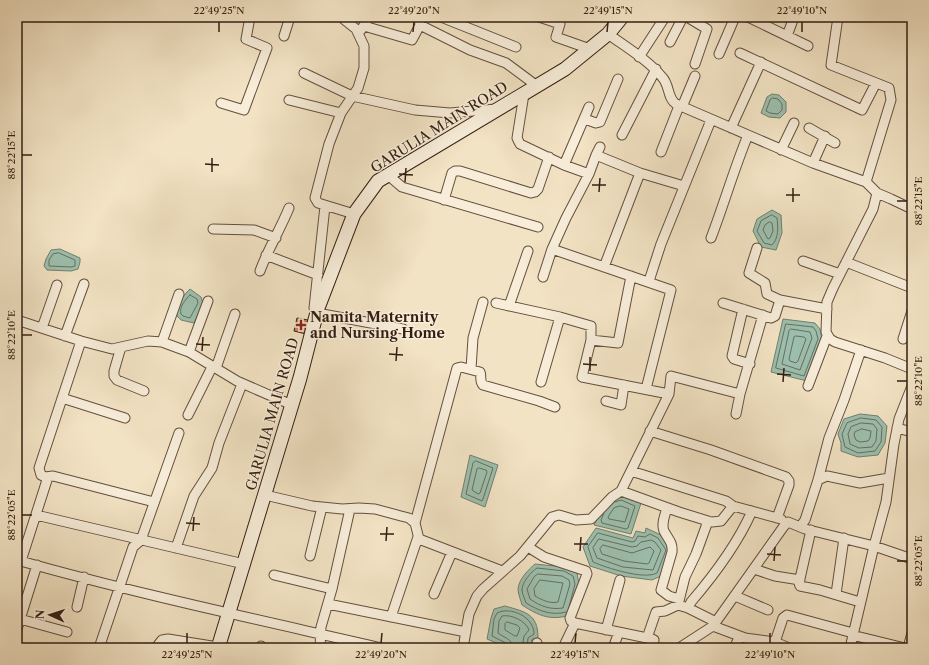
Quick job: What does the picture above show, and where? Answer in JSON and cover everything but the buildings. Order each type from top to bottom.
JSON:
[{"type":"street","points":[[221,103],[244,110],[267,48],[246,39],[250,17]]},
{"type":"street","points":[[341,17],[356,29],[412,40],[419,21],[470,50],[506,63],[537,86]]},
{"type":"street","points":[[354,214],[325,206],[318,203],[315,198],[329,144],[341,113],[358,88],[364,68],[364,46],[361,30],[369,17]]},
{"type":"street","points":[[441,17],[516,47]]},
{"type":"street","points":[[539,17],[560,24],[556,37],[590,49]]},
{"type":"street","name":"GARULIA MAIN ROAD","points":[[218,648],[292,405],[316,317],[354,214],[378,181],[565,69],[608,34],[622,17]]},
{"type":"street","points":[[639,57],[665,17]]},
{"type":"street","points":[[670,42],[683,17]]},
{"type":"street","points":[[687,17],[707,29],[695,64]]},
{"type":"street","points":[[719,54],[735,17]]},
{"type":"street","points":[[748,17],[808,46]]},
{"type":"street","points":[[787,36],[794,17]]},
{"type":"street","points":[[838,17],[831,65],[889,88],[890,100],[866,182]]},
{"type":"street","points":[[284,36],[287,18]]},
{"type":"street","points":[[608,34],[656,69],[667,82],[671,99],[681,106],[781,150],[866,182],[877,193],[912,209]]},
{"type":"street","points":[[740,53],[862,110],[876,83]]},
{"type":"street","points":[[731,128],[761,62]]},
{"type":"street","points":[[622,135],[656,69]]},
{"type":"street","points":[[304,73],[352,96],[414,110],[450,113],[498,109]]},
{"type":"street","points":[[661,152],[695,76]]},
{"type":"street","points":[[585,119],[596,123],[600,122],[618,79]]},
{"type":"street","points":[[524,94],[517,138],[520,144],[564,165],[589,174]]},
{"type":"street","points":[[289,100],[341,113]]},
{"type":"street","points":[[564,165],[589,107]]},
{"type":"street","points":[[649,281],[661,244],[711,120]]},
{"type":"street","points":[[781,150],[794,123]]},
{"type":"street","points":[[809,128],[835,143]]},
{"type":"street","points":[[711,238],[738,160],[748,136]]},
{"type":"street","points":[[813,163],[825,136]]},
{"type":"street","points":[[543,277],[552,249],[589,174],[598,151],[640,173],[684,186]]},
{"type":"street","points":[[444,200],[452,173],[455,171],[460,171],[531,193],[535,192],[538,189],[549,157]]},
{"type":"street","points":[[604,267],[640,173]]},
{"type":"street","points":[[388,175],[402,187],[538,227]]},
{"type":"street","points":[[808,386],[827,336],[827,302],[873,208],[877,193]]},
{"type":"street","points":[[325,206],[314,313],[316,317],[403,329]]},
{"type":"street","points":[[260,271],[270,245],[276,238],[289,208]]},
{"type":"street","points":[[213,229],[254,230],[276,238]]},
{"type":"street","points":[[757,248],[749,273],[765,283],[767,294],[780,300],[827,309]]},
{"type":"street","points":[[552,249],[649,281],[671,290],[646,389]]},
{"type":"street","points":[[509,306],[528,251]]},
{"type":"street","points":[[266,255],[318,275]]},
{"type":"street","points":[[802,261],[840,274]]},
{"type":"street","points":[[846,262],[912,288]]},
{"type":"street","points":[[591,340],[618,343],[631,276]]},
{"type":"street","points":[[65,336],[84,284]]},
{"type":"street","points":[[42,328],[57,285]]},
{"type":"street","points":[[162,342],[179,294]]},
{"type":"street","points":[[189,352],[208,300]]},
{"type":"street","points":[[723,303],[773,317],[780,300]]},
{"type":"street","points":[[471,369],[473,338],[483,302]]},
{"type":"street","points":[[496,303],[560,317],[591,326],[591,340],[582,378],[669,394]]},
{"type":"street","points":[[743,309],[732,356],[734,359],[750,364]]},
{"type":"street","points":[[903,339],[912,311]]},
{"type":"street","points":[[188,415],[214,368],[235,314]]},
{"type":"street","points":[[736,414],[740,394],[750,364],[763,315]]},
{"type":"street","points":[[541,382],[560,317]]},
{"type":"street","points":[[17,320],[81,341],[112,349],[148,341],[162,342],[189,352],[242,384],[292,405]]},
{"type":"street","points":[[827,336],[835,342],[885,358],[912,369]]},
{"type":"street","points":[[81,341],[39,468],[41,475],[47,480],[19,560],[119,586],[321,634],[363,646],[382,648]]},
{"type":"street","points":[[121,347],[114,376],[117,380],[144,391]]},
{"type":"street","points":[[800,527],[804,520],[818,480],[829,438],[861,350]]},
{"type":"street","points":[[392,617],[418,537],[415,523],[457,368],[460,367],[480,372],[480,380],[482,385],[510,392],[555,407]]},
{"type":"street","points":[[463,648],[469,614],[478,596],[483,589],[520,556],[552,517],[559,516],[576,520],[591,520],[612,497],[621,491],[669,394],[671,376],[740,394]]},
{"type":"street","points":[[176,548],[194,496],[212,468],[242,384]]},
{"type":"street","points":[[606,401],[621,405],[624,385]]},
{"type":"street","points":[[850,648],[860,602],[886,502],[897,428],[908,405],[912,386]]},
{"type":"street","points":[[62,398],[125,418]]},
{"type":"street","points":[[897,428],[912,432]]},
{"type":"street","points":[[650,431],[711,450],[786,477],[789,481],[789,485],[777,518]]},
{"type":"street","points":[[99,648],[133,547],[141,540],[179,433]]},
{"type":"street","points":[[631,471],[726,500],[733,506],[777,518],[800,527],[874,546],[912,559]]},
{"type":"street","points":[[45,477],[53,476],[154,502]]},
{"type":"street","points":[[818,480],[827,476],[860,483],[889,478]]},
{"type":"street","points":[[621,491],[667,508],[712,522],[722,521],[733,506]]},
{"type":"street","points":[[265,495],[312,506],[342,509],[375,509],[409,518],[415,523]]},
{"type":"street","points":[[310,556],[322,507]]},
{"type":"street","points":[[667,508],[663,522],[664,530],[673,546],[661,590],[714,624],[740,636],[789,648]]},
{"type":"street","points":[[320,648],[322,627],[350,509]]},
{"type":"street","points":[[688,608],[691,602],[716,572],[745,529],[752,511]]},
{"type":"street","points":[[36,515],[244,564]]},
{"type":"street","points":[[647,638],[656,612],[666,611],[678,602],[685,577],[696,554],[708,521]]},
{"type":"street","points":[[679,648],[714,624],[788,522]]},
{"type":"street","points":[[811,530],[800,586],[836,594],[860,602]]},
{"type":"street","points":[[418,537],[419,539],[502,571]]},
{"type":"street","points":[[836,594],[844,538]]},
{"type":"street","points":[[528,547],[544,557],[586,571],[587,574],[570,618],[571,621],[654,640],[653,648]]},
{"type":"street","points":[[434,594],[452,552]]},
{"type":"street","points":[[17,629],[38,565]]},
{"type":"street","points":[[754,570],[775,576],[800,580]]},
{"type":"street","points":[[274,575],[332,589]]},
{"type":"street","points":[[77,607],[84,577]]},
{"type":"street","points":[[606,630],[620,580]]},
{"type":"street","points":[[735,596],[768,610]]},
{"type":"street","points":[[328,604],[466,632]]},
{"type":"street","points":[[774,645],[783,618],[787,615],[889,646],[905,648]]},
{"type":"street","points":[[20,619],[67,632]]},
{"type":"street","points":[[563,648],[575,623]]},
{"type":"street","points":[[614,648],[618,632]]},
{"type":"street","points":[[908,648],[912,633]]},
{"type":"street","points":[[734,648],[740,636]]},
{"type":"street","points":[[157,648],[162,640],[168,639],[218,648]]},
{"type":"water","points":[[772,94],[779,95],[786,102],[786,112],[780,118],[769,117],[761,113],[767,97]]},
{"type":"water","points":[[772,210],[781,215],[782,233],[776,250],[761,247],[753,231],[757,219]]},
{"type":"water","points":[[60,249],[80,258],[78,269],[71,271],[47,270],[44,266],[51,250]]},
{"type":"water","points":[[190,289],[201,297],[203,303],[194,323],[181,320],[177,316],[178,305]]},
{"type":"water","points":[[783,319],[815,323],[820,329],[822,339],[807,381],[771,372]]},
{"type":"water","points":[[860,414],[878,416],[887,426],[885,443],[878,455],[858,457],[841,451],[841,443],[838,434],[844,419]]},
{"type":"water","points":[[470,455],[498,465],[485,507],[461,497]]},
{"type":"water","points":[[620,496],[641,503],[631,534],[594,525],[602,509]]},
{"type":"water","points":[[596,528],[633,538],[636,531],[645,533],[646,528],[661,535],[671,548],[661,576],[652,580],[621,576],[590,566],[583,547]]},
{"type":"water","points":[[535,564],[565,567],[577,573],[579,584],[570,615],[557,618],[540,615],[522,605],[518,591],[519,585],[524,575]]},
{"type":"water","points":[[505,606],[525,612],[533,619],[536,624],[538,638],[532,639],[531,648],[508,648],[487,639],[494,609]]},
{"type":"place","name":"Namita Maternity and Nursing Home","points":[[301,325]]}]
